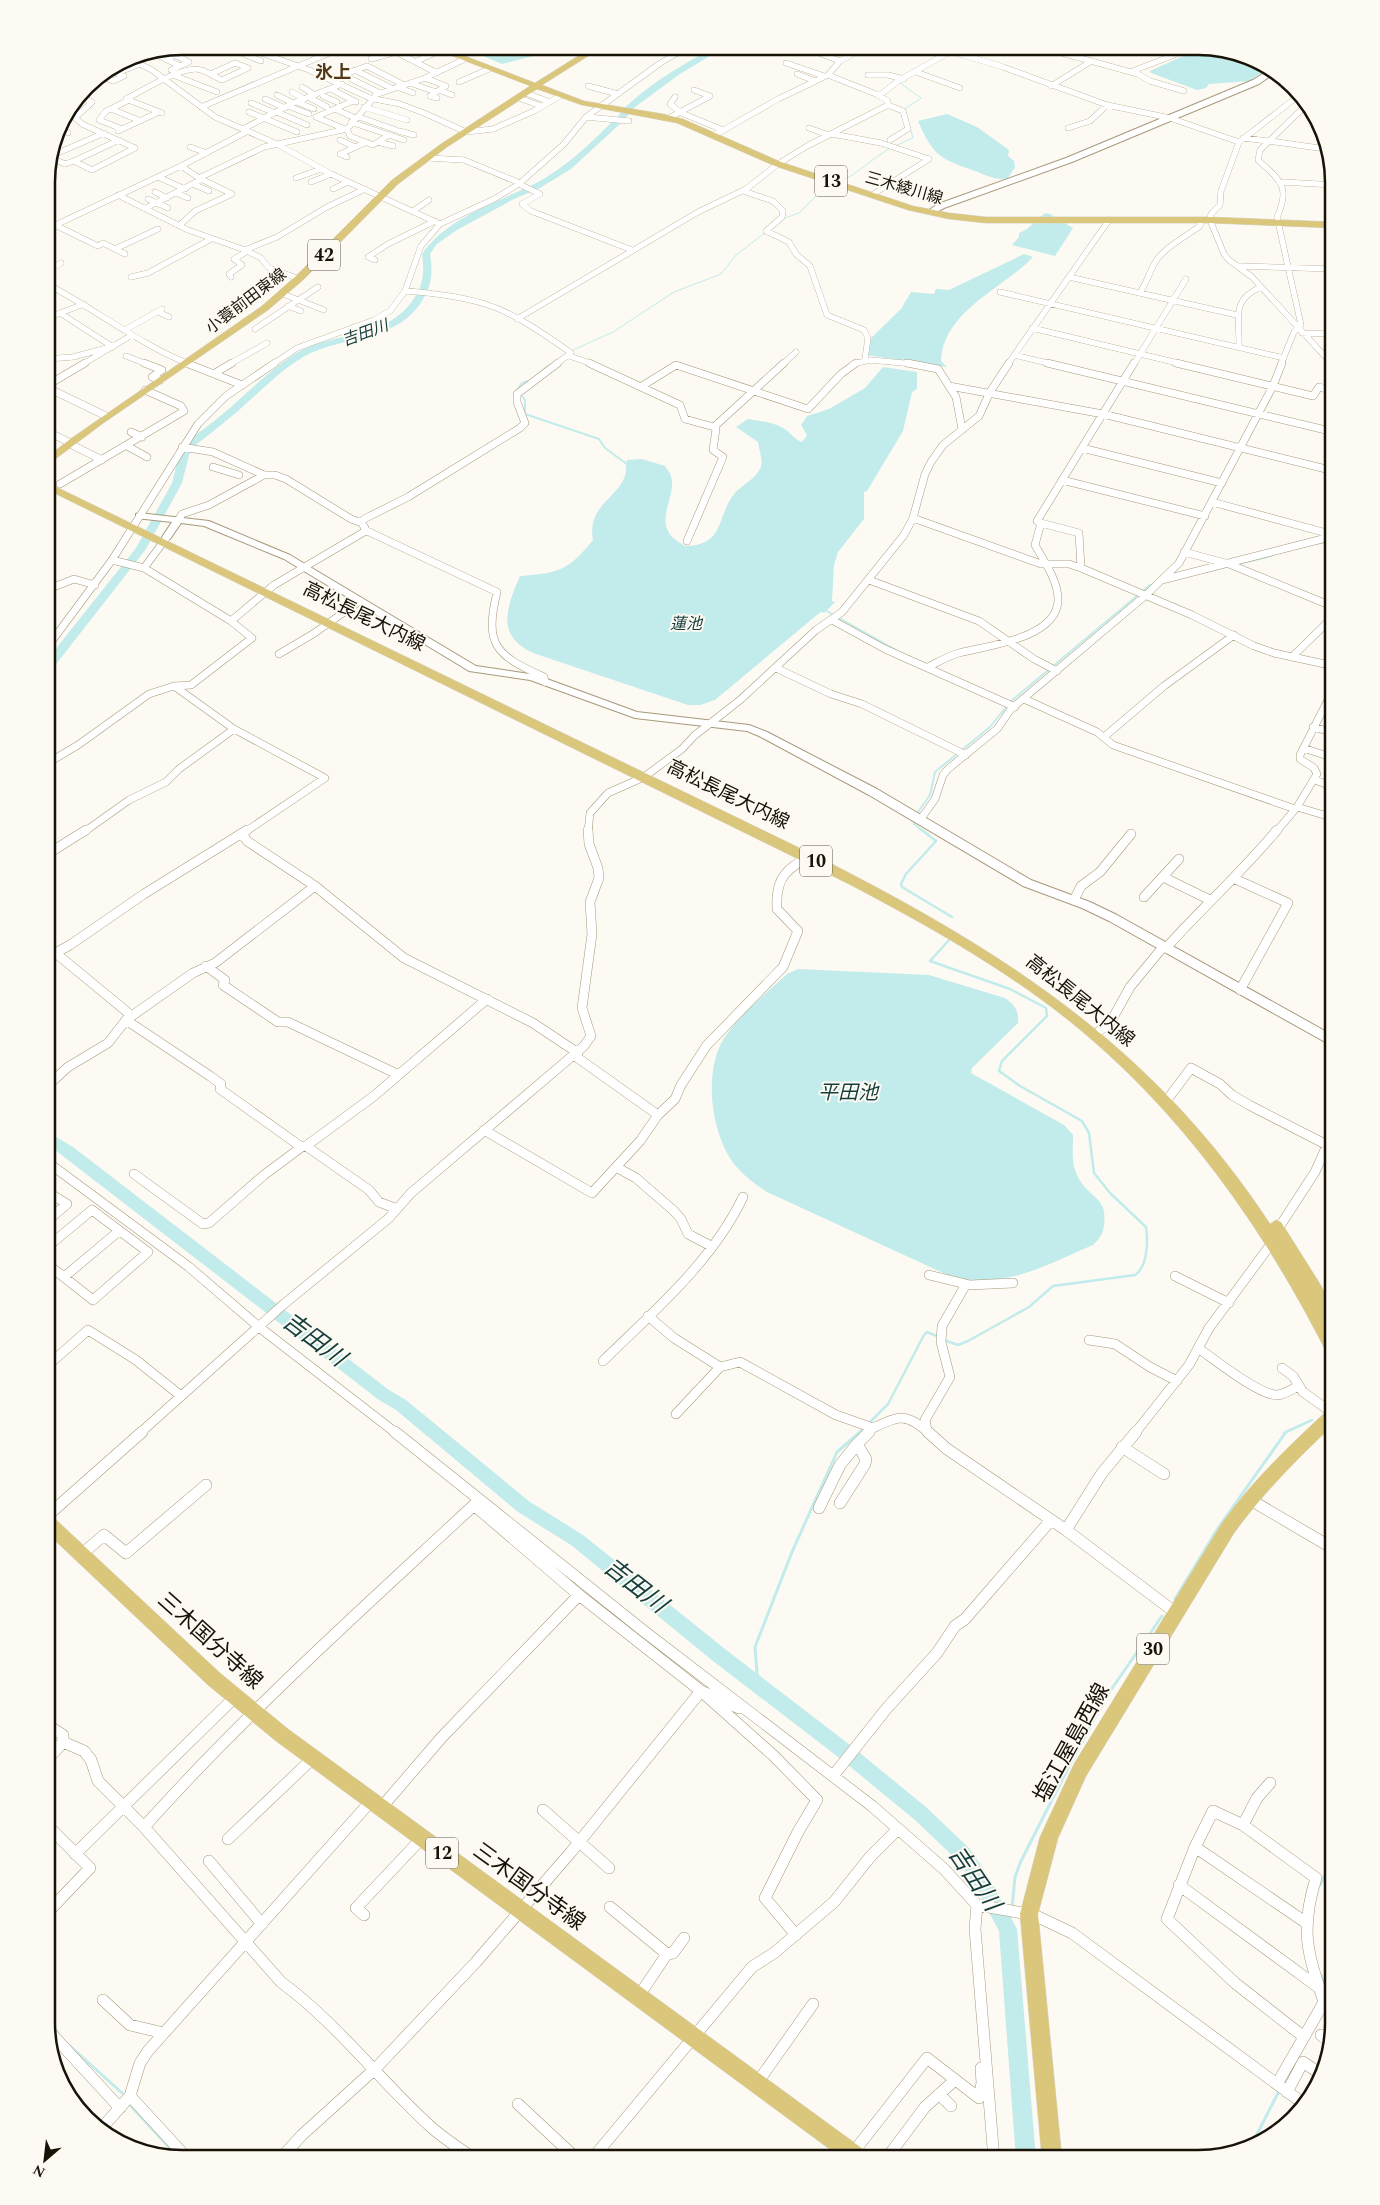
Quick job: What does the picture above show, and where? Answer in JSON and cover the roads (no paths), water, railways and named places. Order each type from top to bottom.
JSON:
[{"type":"main road","name":"三木綾川線","points":[[452,55],[560,96],[598,107],[669,118],[778,164],[930,212],[967,219],[1205,220],[1325,225]]},
{"type":"main road","name":"小蓑前田東線","points":[[55,456],[106,416],[283,294],[300,279],[380,196],[428,158],[586,55]]},
{"type":"main road","name":"高松長尾大内線","points":[[55,482],[138,522],[163,539],[647,774],[811,856],[946,929],[1031,985],[1116,1054],[1190,1130],[1276,1235],[1325,1334]]},
{"type":"main road","name":"高松長尾大内線","points":[[55,489],[138,522]]},
{"type":"main road","name":"高松長尾大内線","points":[[647,774],[820,856],[951,924],[1036,980],[1100,1030],[1200,1127],[1315,1288],[1325,1307]]},
{"type":"main road","name":"塩江屋島西線","points":[[1051,2150],[1025,1914],[1056,1819],[1080,1770],[1115,1710],[1228,1528],[1249,1499],[1281,1464],[1325,1422]]},
{"type":"main road","name":"三木国分寺線","points":[[55,1528],[234,1697],[312,1759],[757,2083],[845,2150]]},
{"type":"street","points":[[159,74],[189,62],[175,55],[165,59]]},
{"type":"street","points":[[264,55],[342,84],[371,98],[400,104],[424,113],[466,132],[493,129],[560,96]]},
{"type":"street","points":[[201,107],[325,55]]},
{"type":"street","points":[[371,60],[383,55]]},
{"type":"street","points":[[403,55],[439,72],[450,74]]},
{"type":"street","points":[[375,260],[368,257],[388,244],[494,200],[521,185],[564,144],[586,117],[674,55]]},
{"type":"street","points":[[824,55],[840,61]]},
{"type":"street","points":[[713,136],[778,98],[826,76],[840,61],[851,55]]},
{"type":"street","points":[[880,95],[888,87],[947,55]]},
{"type":"street","points":[[963,55],[1003,67],[1107,105],[1170,118],[1241,140],[1269,141],[1321,148]]},
{"type":"street","points":[[1068,55],[1128,73],[1138,74],[1150,81],[1184,91]]},
{"type":"street","points":[[1128,73],[1173,55]]},
{"type":"street","points":[[248,56],[261,61]]},
{"type":"street","points":[[417,61],[428,56]]},
{"type":"street","points":[[160,57],[180,66]]},
{"type":"street","points":[[146,208],[258,149],[346,129],[371,98],[380,93],[425,78],[465,60]]},
{"type":"street","points":[[786,62],[844,84],[880,95],[888,101],[888,105]]},
{"type":"street","points":[[1051,86],[1090,62]]},
{"type":"street","points":[[129,100],[126,99],[174,74],[200,69],[210,74],[222,80],[248,68],[235,63],[210,74]]},
{"type":"street","points":[[118,74],[140,64],[159,74],[215,117],[277,144],[331,174],[437,223]]},
{"type":"street","points":[[455,64],[465,69]]},
{"type":"street","points":[[380,93],[343,75],[367,66],[407,84],[437,93],[452,94]]},
{"type":"street","points":[[128,69],[135,72]]},
{"type":"street","points":[[458,82],[489,69]]},
{"type":"street","points":[[355,70],[394,88],[413,93]]},
{"type":"street","points":[[916,72],[960,88]]},
{"type":"street","points":[[108,79],[113,81],[124,76],[118,74]]},
{"type":"street","points":[[174,74],[218,92]]},
{"type":"street","points":[[798,74],[815,81]]},
{"type":"street","points":[[868,75],[888,75],[904,79]]},
{"type":"street","points":[[930,212],[941,206],[1069,160],[1256,82],[1267,75]]},
{"type":"street","points":[[425,78],[446,86],[437,93]]},
{"type":"street","points":[[55,224],[207,153],[291,105],[342,84]]},
{"type":"street","points":[[588,86],[618,94]]},
{"type":"street","points":[[302,87],[315,95]]},
{"type":"street","points":[[316,101],[349,88]]},
{"type":"street","points":[[331,89],[365,106],[408,120]]},
{"type":"street","points":[[669,118],[710,96],[694,90]]},
{"type":"street","points":[[292,92],[327,106]]},
{"type":"street","points":[[277,95],[309,114]]},
{"type":"street","points":[[522,95],[550,102]]},
{"type":"street","points":[[522,95],[541,106]]},
{"type":"street","points":[[325,96],[338,102]]},
{"type":"street","points":[[675,97],[670,104],[679,112],[724,130]]},
{"type":"street","points":[[86,99],[92,102],[76,117],[86,126],[135,148],[110,159],[94,152]]},
{"type":"street","points":[[1140,293],[1150,277],[1154,264],[1166,250],[1200,226],[1220,204],[1221,191],[1241,140],[1294,99]]},
{"type":"street","points":[[58,153],[160,113],[129,100],[111,108],[99,120],[86,126]]},
{"type":"street","points":[[266,100],[314,109]]},
{"type":"street","points":[[353,101],[316,118],[346,129],[350,136],[374,145],[389,135]]},
{"type":"street","points":[[251,103],[307,124]]},
{"type":"street","points":[[517,319],[716,202],[743,191],[778,164],[830,134],[888,105],[903,111],[908,129],[893,141],[879,136]]},
{"type":"street","points":[[1068,128],[1090,121],[1107,105]]},
{"type":"street","points":[[111,108],[141,121]]},
{"type":"street","points":[[335,109],[401,139],[406,132]]},
{"type":"street","points":[[1300,331],[1301,325],[1290,268],[1277,217],[1286,197],[1283,182],[1258,160],[1260,150],[1303,109]]},
{"type":"street","points":[[249,112],[297,132]]},
{"type":"street","points":[[399,129],[408,120],[424,113]]},
{"type":"street","points":[[586,117],[627,121]]},
{"type":"street","points":[[355,119],[399,129],[414,135]]},
{"type":"street","points":[[99,120],[122,129]]},
{"type":"street","points":[[896,121],[907,126]]},
{"type":"street","points":[[809,128],[851,140],[884,143],[929,159],[872,195]]},
{"type":"street","points":[[892,128],[903,132]]},
{"type":"street","points":[[57,160],[65,164],[120,140]]},
{"type":"street","points":[[340,140],[355,147]]},
{"type":"street","points":[[347,157],[340,154],[367,142]]},
{"type":"street","points":[[378,142],[393,146]]},
{"type":"street","points":[[190,147],[207,153]]},
{"type":"street","points":[[308,161],[317,156]]},
{"type":"street","points":[[428,158],[469,162],[521,185],[540,194],[522,204],[524,207],[542,216],[632,250]]},
{"type":"street","points":[[74,161],[92,170],[113,161],[110,159]]},
{"type":"street","points":[[180,226],[196,211],[232,194],[199,179],[181,166]]},
{"type":"street","points":[[296,178],[321,168]]},
{"type":"street","points":[[311,182],[331,174]]},
{"type":"street","points":[[158,177],[184,189]]},
{"type":"street","points":[[333,189],[348,182]]},
{"type":"street","points":[[1283,182],[1325,184]]},
{"type":"street","points":[[193,184],[209,191]]},
{"type":"street","points":[[231,277],[229,274],[242,265],[234,262],[234,259],[246,250],[274,240],[327,206],[356,196],[365,189]]},
{"type":"street","points":[[743,191],[773,201],[783,211],[782,217],[766,230],[789,242],[796,254],[810,266],[827,315],[864,330],[868,338],[864,354],[865,359]]},
{"type":"street","points":[[155,192],[173,201]]},
{"type":"street","points":[[176,193],[188,198]]},
{"type":"street","points":[[118,195],[180,226],[211,239],[246,250],[261,258],[269,268],[300,279]]},
{"type":"street","points":[[148,199],[168,208]]},
{"type":"street","points":[[413,211],[429,200]]},
{"type":"street","points":[[55,1511],[284,1304],[397,1209],[411,1193],[484,1130],[576,1054],[591,1036],[582,1008],[592,934],[590,902],[599,878],[598,868],[589,844],[588,818],[608,793],[647,774],[682,749],[694,736],[776,668],[816,630],[835,618],[869,580],[900,540],[913,518],[925,474],[931,462],[943,444],[979,416],[990,392],[1014,355],[1108,220]]},
{"type":"street","points":[[1205,220],[1224,254],[1262,287],[1325,357]]},
{"type":"street","points":[[55,636],[95,585],[138,522],[206,413],[242,385],[307,343],[386,314],[408,291],[421,246],[437,223]]},
{"type":"street","points":[[55,228],[98,246],[103,243],[125,254]]},
{"type":"street","points":[[115,250],[158,230]]},
{"type":"street","points":[[131,277],[148,273],[211,239]]},
{"type":"street","points":[[55,266],[61,263]]},
{"type":"street","points":[[1240,266],[1325,269]]},
{"type":"street","points":[[1069,277],[1237,316]]},
{"type":"street","points":[[1081,568],[1079,533],[1037,521],[1186,279]]},
{"type":"street","points":[[255,328],[318,287]]},
{"type":"street","points":[[1239,348],[1240,334],[1237,316],[1242,301],[1248,293],[1262,287]]},
{"type":"street","points":[[55,289],[84,304],[132,335],[171,357],[242,385]]},
{"type":"street","points":[[232,621],[268,590],[363,527],[373,514],[408,497],[520,428],[525,423],[517,402],[519,393],[571,353],[570,350],[517,319],[485,303],[431,293],[408,291]]},
{"type":"street","points":[[1000,292],[1284,358]]},
{"type":"street","points":[[283,294],[295,302],[306,303],[324,310]]},
{"type":"street","points":[[55,315],[84,304]]},
{"type":"street","points":[[288,306],[301,311]]},
{"type":"street","points":[[125,330],[160,310],[169,317]]},
{"type":"street","points":[[60,313],[112,346]]},
{"type":"street","points":[[1032,328],[1313,396],[1320,387],[1325,388]]},
{"type":"street","points":[[920,820],[936,799],[943,775],[997,729],[1024,699],[1146,595],[1178,563],[1241,448],[1272,386],[1294,332],[1325,333]]},
{"type":"street","points":[[55,381],[132,335]]},
{"type":"street","points":[[215,373],[268,343]]},
{"type":"street","points":[[55,358],[73,357],[112,346]]},
{"type":"street","points":[[714,427],[796,352]]},
{"type":"street","points":[[1014,355],[1325,430]]},
{"type":"street","points":[[126,356],[162,370],[152,377],[160,380]]},
{"type":"street","points":[[569,356],[595,365],[680,405],[685,419],[714,427]]},
{"type":"street","points":[[642,386],[676,365],[808,409],[842,373],[852,365],[865,359],[938,370],[942,380],[949,386],[961,412],[962,429]]},
{"type":"street","points":[[949,386],[1102,414],[1325,469]]},
{"type":"street","points":[[60,484],[184,411],[184,408],[145,390]]},
{"type":"street","points":[[55,391],[106,416]]},
{"type":"street","points":[[144,426],[152,429]]},
{"type":"street","points":[[687,541],[724,456],[713,450],[716,429],[714,427]]},
{"type":"street","points":[[131,432],[142,437]]},
{"type":"street","points":[[55,435],[102,460]]},
{"type":"street","points":[[127,446],[147,457]]},
{"type":"street","points":[[184,447],[198,449],[237,461],[264,475],[275,475],[286,479],[363,527],[398,542],[497,592],[492,610],[492,639],[497,650],[508,659],[544,677],[545,682]]},
{"type":"street","points":[[1082,448],[1222,483]]},
{"type":"street","points":[[226,471],[237,461]]},
{"type":"street","points":[[213,467],[239,475]]},
{"type":"street","points":[[144,568],[176,519],[182,514],[209,505],[264,475]]},
{"type":"street","points":[[1062,480],[1205,516]]},
{"type":"street","points":[[1212,502],[1325,533]]},
{"type":"street","points":[[913,518],[1046,564],[1069,564],[1081,568],[1146,595],[1254,646],[1325,664]]},
{"type":"street","points":[[138,522],[176,519],[201,522],[223,529],[305,567],[473,669],[513,674],[545,682],[635,715],[659,720],[712,723],[749,728],[763,734],[920,820],[1027,883],[1074,900],[1113,918],[1325,1037]]},
{"type":"street","points":[[930,666],[953,655],[988,649],[1008,642],[1038,628],[1046,622],[1057,607],[1056,589],[1046,564],[1035,545],[1041,523]]},
{"type":"street","points":[[1162,580],[1325,538]]},
{"type":"street","points":[[1184,552],[1229,564],[1325,603]]},
{"type":"street","points":[[55,759],[78,745],[148,694],[174,686],[191,685],[252,638],[232,621],[144,568],[112,560]]},
{"type":"street","points":[[55,586],[74,579],[95,585]]},
{"type":"street","points":[[869,580],[979,621],[1008,642],[1057,671]]},
{"type":"street","points":[[279,654],[360,600]]},
{"type":"street","points":[[835,618],[884,650],[930,666],[1015,707]]},
{"type":"street","points":[[1292,657],[1325,625]]},
{"type":"street","points":[[1104,738],[1164,686],[1234,635]]},
{"type":"street","points":[[776,668],[831,694],[862,704],[966,755]]},
{"type":"street","points":[[55,952],[70,945],[127,905],[204,860],[325,778],[234,729],[174,686]]},
{"type":"street","points":[[1024,699],[1097,732],[1113,745],[1174,768],[1204,775],[1239,790],[1325,816]]},
{"type":"street","points":[[1100,1030],[1109,1025],[1130,987],[1210,900],[1235,878],[1296,808],[1317,774],[1314,768],[1300,759],[1313,726],[1325,704]]},
{"type":"street","points":[[1313,726],[1325,730]]},
{"type":"street","points":[[55,849],[93,826],[123,804],[166,782],[179,769],[234,729]]},
{"type":"street","points":[[1303,748],[1325,755]]},
{"type":"street","points":[[1315,780],[1325,784]]},
{"type":"street","points":[[242,833],[247,840],[315,886],[404,958],[427,968],[533,1024],[658,1115]]},
{"type":"street","points":[[1074,900],[1081,886],[1100,872],[1131,834]]},
{"type":"street","points":[[484,1130],[592,1193],[632,1147],[647,1134],[658,1120],[658,1115],[675,1099],[681,1085],[707,1045],[786,963],[798,931],[777,909],[776,894],[787,869],[811,856]]},
{"type":"street","points":[[1144,897],[1179,860]]},
{"type":"street","points":[[1163,877],[1210,900]]},
{"type":"street","points":[[1235,878],[1288,902],[1240,990]]},
{"type":"street","points":[[55,1079],[68,1067],[108,1043],[129,1018],[206,966],[215,962],[315,886]]},
{"type":"street","points":[[55,955],[58,955],[166,1049],[190,1060],[221,1084],[220,1089],[369,1190],[379,1202],[397,1209]]},
{"type":"street","points":[[206,966],[225,980],[223,985],[278,1022],[288,1022],[397,1074]]},
{"type":"street","points":[[134,1174],[203,1224],[209,1223],[264,1174],[340,1120],[346,1118],[487,999]]},
{"type":"street","points":[[1170,1096],[1191,1068],[1220,1084],[1232,1095],[1249,1105],[1325,1144]]},
{"type":"street","points":[[1066,1530],[1102,1473],[1122,1446],[1177,1381],[1209,1328],[1229,1303],[1301,1196],[1325,1149]]},
{"type":"street","points":[[616,1167],[636,1178],[674,1211],[681,1219],[688,1234],[711,1246]]},
{"type":"street","points":[[55,1168],[189,1266],[468,1488],[645,1632],[836,1773],[944,1869],[980,1906],[1025,1914],[1064,1929],[1086,1942],[1299,2100]]},
{"type":"street","points":[[55,1197],[67,1204],[55,1214]]},
{"type":"street","points":[[603,1361],[648,1316],[711,1246],[734,1216],[743,1197]]},
{"type":"street","points":[[55,1240],[92,1210],[148,1252],[93,1300],[55,1270]]},
{"type":"street","points":[[64,1277],[119,1230]]},
{"type":"street","points":[[929,1275],[965,1286],[988,1287],[1013,1283]]},
{"type":"street","points":[[1175,1276],[1229,1303]]},
{"type":"street","points":[[926,1431],[925,1420],[950,1377],[940,1330],[942,1320],[964,1292],[965,1286]]},
{"type":"street","points":[[648,1316],[674,1338],[720,1367]]},
{"type":"street","points":[[55,1359],[88,1330],[136,1360],[181,1396]]},
{"type":"street","points":[[1089,1340],[1115,1344],[1150,1367],[1177,1381]]},
{"type":"street","points":[[1198,1348],[1257,1389],[1270,1395],[1278,1395],[1299,1386]]},
{"type":"street","points":[[676,1414],[720,1367],[740,1362],[836,1415],[869,1427]]},
{"type":"street","points":[[1282,1368],[1293,1376],[1303,1392],[1325,1408]]},
{"type":"street","points":[[819,1508],[848,1451],[857,1444],[869,1427],[897,1417],[906,1417],[918,1423],[947,1449],[1066,1530],[1176,1613]]},
{"type":"street","points":[[826,1495],[843,1505],[866,1459],[857,1444]]},
{"type":"street","points":[[1122,1446],[1164,1474]]},
{"type":"street","points":[[82,1554],[104,1535],[126,1553],[206,1485]]},
{"type":"street","points":[[1249,1499],[1325,1544]]},
{"type":"street","points":[[144,1827],[186,1780],[254,1713],[274,1690],[474,1505],[579,1595],[702,1691],[774,1756],[817,1800],[798,1832],[765,1898],[796,1935]]},
{"type":"street","points":[[836,1773],[852,1751],[937,1653],[955,1626],[965,1620],[1051,1520]]},
{"type":"street","points":[[105,2124],[130,2096],[140,2063],[164,2033],[262,1924],[579,1595]]},
{"type":"street","points":[[702,1691],[760,1718]]},
{"type":"street","points":[[287,2150],[306,2129],[375,2070],[522,1912],[680,1722],[702,1691]]},
{"type":"street","points":[[75,1854],[234,1697]]},
{"type":"street","points":[[55,1730],[63,1735],[64,1742]]},
{"type":"street","points":[[64,1742],[84,1751],[91,1760],[98,1781],[144,1827],[247,1941],[281,1982],[306,1998],[350,2041],[429,2126],[463,2150]]},
{"type":"street","points":[[55,1752],[64,1742]]},
{"type":"street","points":[[228,1839],[312,1759]]},
{"type":"street","points":[[1242,1825],[1257,1798],[1270,1783]]},
{"type":"street","points":[[542,1810],[609,1868]]},
{"type":"street","points":[[1282,2088],[1304,2037],[1324,2002],[1307,1948],[1305,1922],[1308,1901],[1316,1878],[1242,1825],[1214,1811],[1195,1847],[1167,1919],[1236,1983],[1304,2037]]},
{"type":"street","points":[[600,2150],[752,1967],[774,1953],[834,1902],[870,1857],[898,1828]]},
{"type":"street","points":[[55,1833],[90,1868],[55,1905]]},
{"type":"street","points":[[364,1915],[356,1908],[422,1838]]},
{"type":"street","points":[[1195,1847],[1305,1922]]},
{"type":"street","points":[[210,1861],[262,1924]]},
{"type":"street","points":[[1179,1885],[1318,1987]]},
{"type":"street","points":[[980,1906],[975,1929],[993,2150]]},
{"type":"street","points":[[610,1907],[667,1954]]},
{"type":"street","points":[[638,1996],[667,1954],[673,1953],[684,1938]]},
{"type":"street","points":[[103,2000],[130,2025],[164,2033]]},
{"type":"street","points":[[757,2083],[813,2004]]},
{"type":"street","points":[[56,2039],[120,2108]]},
{"type":"street","points":[[859,2150],[927,2058],[979,2098],[982,2082],[980,2056],[985,2052]]},
{"type":"street","points":[[1282,2088],[1303,2062],[1315,2071]]},
{"type":"street","points":[[893,2150],[926,2107],[955,2080]]},
{"type":"street","points":[[939,2094],[951,2106]]},
{"type":"street","points":[[130,2096],[180,2150]]},
{"type":"street","points":[[518,2104],[567,2150]]},
{"type":"water","points":[[481,55],[537,55],[502,64]]},
{"type":"water","points":[[1186,55],[1206,55],[1223,57],[1263,73],[1249,81],[1209,84],[1206,88],[1197,90],[1150,71]]},
{"type":"water","points":[[947,114],[977,127],[1009,150],[1008,156],[1014,161],[1015,167],[1008,178],[993,178],[955,164],[940,156],[934,150],[918,121]]},
{"type":"water","points":[[1045,213],[1073,228],[1055,256],[1012,245],[1019,237],[1019,233],[1027,229]]},
{"type":"water","points":[[1024,254],[1033,257],[963,314],[952,328],[944,343],[941,361],[947,367],[866,355],[870,339],[901,309],[911,292],[934,294],[936,289],[949,290]]},
{"type":"water","name":"蓮池","points":[[883,367],[917,372],[917,389],[912,392],[903,431],[867,491],[864,492],[864,519],[838,552],[834,565],[832,601],[835,602],[824,613],[821,612],[817,615],[715,700],[700,705],[688,705],[536,654],[523,647],[514,639],[509,631],[507,621],[511,600],[520,576],[554,571],[577,558],[593,540],[592,528],[594,519],[603,504],[621,484],[625,476],[627,460],[642,459],[665,466],[671,476],[672,485],[666,513],[668,531],[674,539],[686,546],[699,544],[714,535],[735,493],[758,473],[761,466],[758,442],[736,427],[748,419],[775,424],[802,442],[807,435],[801,425],[807,416],[829,409],[865,388]]},
{"type":"water","name":"平田池","points":[[798,969],[929,975],[1005,998],[1011,1003],[1016,1009],[1018,1023],[972,1068],[971,1073],[1064,1125],[1073,1135],[1073,1156],[1076,1172],[1082,1184],[1097,1198],[1103,1208],[1104,1228],[1101,1236],[1093,1245],[1042,1267],[1010,1277],[993,1280],[954,1278],[767,1192],[746,1176],[726,1152],[720,1136],[712,1100],[714,1064],[719,1048],[740,1018],[787,974]]},
{"type":"waterway","name":"吉田川","points":[[55,657],[141,549],[177,483],[184,462],[184,455],[193,442],[296,357],[317,347],[379,331],[393,325],[405,316],[416,303],[428,280],[426,254],[434,242],[454,228],[511,197],[537,186],[568,167],[618,121],[632,105],[677,72],[706,55]]},
{"type":"waterway","points":[[895,146],[913,138],[905,109],[921,98],[900,83]]},
{"type":"waterway","points":[[841,182],[890,148]]},
{"type":"waterway","points":[[785,218],[799,213],[816,196],[836,186]]},
{"type":"waterway","points":[[573,350],[613,332],[674,292],[721,274],[736,255],[766,232]]},
{"type":"waterway","points":[[535,377],[548,366]]},
{"type":"waterway","points":[[528,381],[522,383],[517,390],[525,400],[525,414],[599,439],[605,448],[628,465]]},
{"type":"waterway","points":[[1315,544],[1325,542]]},
{"type":"waterway","points":[[1235,565],[1271,556]]},
{"type":"waterway","points":[[1206,572],[1230,566]]},
{"type":"waterway","points":[[916,815],[930,795],[935,772],[990,727],[1010,702],[1150,585],[1155,584]]},
{"type":"waterway","points":[[825,610],[896,650]]},
{"type":"waterway","points":[[914,820],[914,824],[924,832]]},
{"type":"waterway","points":[[922,830],[936,841],[906,874],[901,884],[902,887],[952,917]]},
{"type":"waterway","points":[[944,1340],[958,1345],[968,1341],[1029,1307],[1053,1286],[1135,1275],[1145,1260],[1147,1239],[1146,1227],[1110,1193],[1094,1173],[1089,1133],[1082,1121],[1020,1086],[999,1071],[1002,1061],[1047,1016],[1046,1008],[1010,989],[930,961],[949,940]]},
{"type":"waterway","name":"吉田川","points":[[55,1142],[384,1395],[401,1405],[524,1507],[577,1540],[719,1655],[848,1754],[921,1814],[963,1854],[981,1880],[1008,1929],[1025,2150]]},
{"type":"waterway","points":[[868,1424],[888,1404],[924,1335],[927,1332],[939,1337]]},
{"type":"waterway","points":[[1286,1432],[1312,1420]]},
{"type":"waterway","points":[[860,1432],[864,1428]]},
{"type":"waterway","points":[[758,1685],[755,1647],[792,1552],[837,1452],[860,1432]]},
{"type":"waterway","points":[[1175,1599],[1218,1528],[1286,1432]]},
{"type":"waterway","points":[[1012,1908],[1015,1877],[1021,1861],[1063,1778],[1104,1700],[1162,1616]]},
{"type":"waterway","points":[[1320,1885],[1325,1875]]},
{"type":"waterway","points":[[1008,1929],[1011,1913]]},
{"type":"waterway","points":[[1321,1975],[1325,1987]]},
{"type":"waterway","points":[[70,2046],[122,2093]]},
{"type":"waterway","points":[[1256,2136],[1279,2091]]},
{"type":"waterway","points":[[130,2105],[171,2150]]},
{"type":"district","name":"氷上","points":[[333,72]]}]
